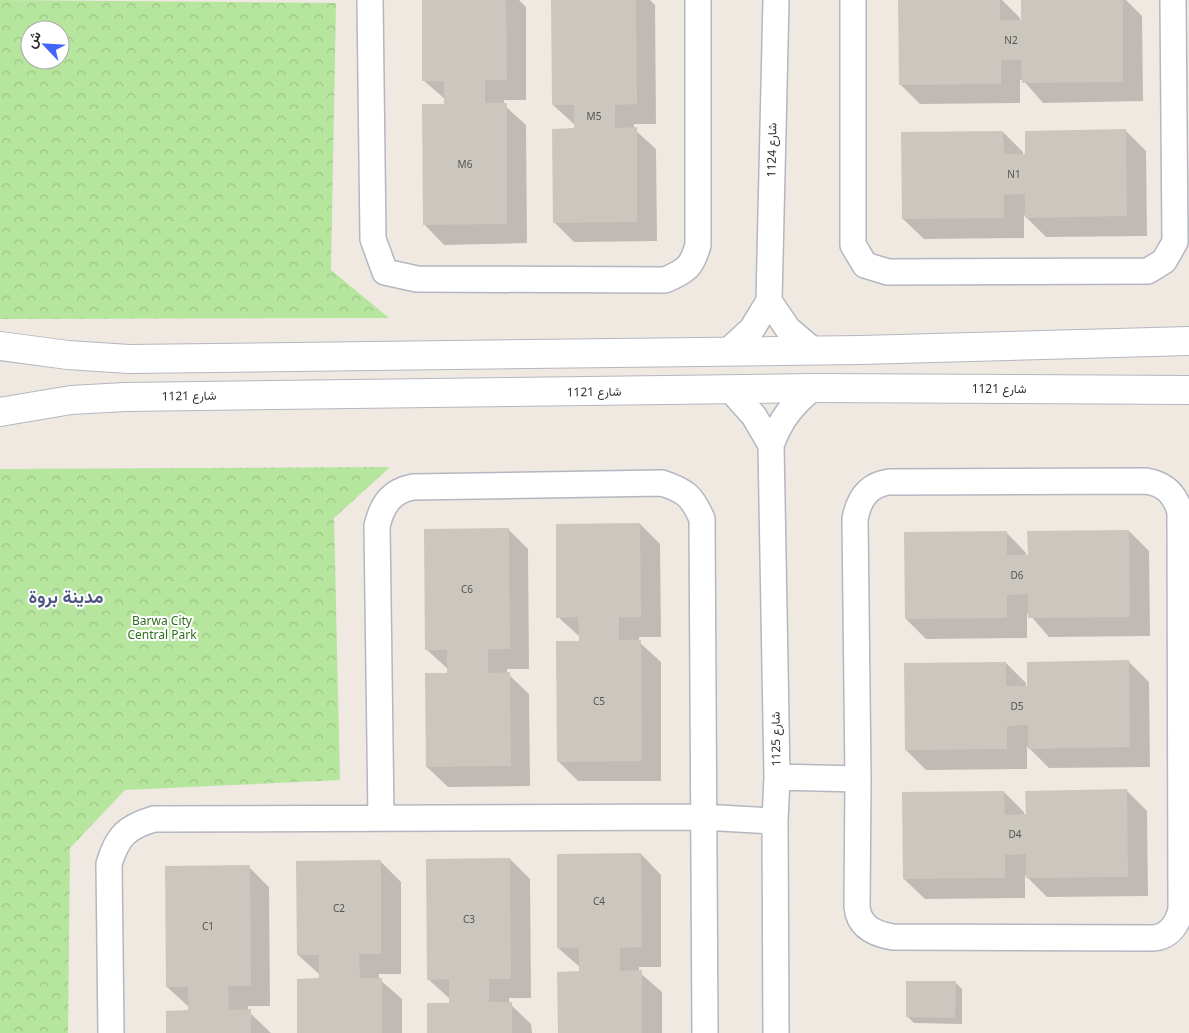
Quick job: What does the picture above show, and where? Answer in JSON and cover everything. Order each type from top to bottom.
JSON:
[{"type":"street","points":[[370,0],[373,239],[385,272],[417,279],[665,280],[681,273],[694,261],[698,245],[698,0]]},
{"type":"street","name":"شارع 1124","points":[[726,352],[752,330],[769,301],[776,0]]},
{"type":"street","points":[[853,0],[853,245],[865,265],[888,272],[1148,271],[1164,261],[1175,242],[1173,0]]},
{"type":"street","points":[[769,301],[788,329],[814,351]]},
{"type":"street","points":[[0,346],[68,355],[129,358],[814,351],[1189,341]]},
{"type":"street","name":"شارع 1121","points":[[0,412],[71,400],[125,397],[701,391],[813,388],[1189,390]]},
{"type":"street","name":"شارع 1125","points":[[776,1033],[775,821],[777,778],[771,445],[787,413],[799,399],[813,388]]},
{"type":"street","name":"شارع 1125","points":[[730,389],[754,416],[771,445]]},
{"type":"street","points":[[1146,481],[1169,490],[1175,497],[1180,512],[1185,772],[1181,910],[1171,930],[1163,936],[1153,938],[893,937],[874,932],[862,922],[858,914],[858,778],[855,519],[863,496],[875,486],[889,482],[1146,481]]},
{"type":"street","points":[[381,817],[377,526],[381,510],[391,497],[399,490],[413,487],[662,483],[683,490],[695,503],[702,519],[702,817],[705,1033]]},
{"type":"street","points":[[777,778],[858,778]]},
{"type":"street","points":[[111,1033],[109,864],[114,847],[122,835],[136,824],[154,819],[381,817],[702,817],[775,821]]},
{"type":"green space","points":[[0,0],[336,3],[331,270],[389,318],[0,319]]},
{"type":"green space","name":"Barwa City Central Park","points":[[390,467],[334,518],[340,780],[125,790],[70,848],[68,1033],[0,1033],[0,469]]},
{"type":"building","points":[[422,0],[506,0],[507,80],[485,80],[485,103],[507,103],[507,224],[423,225],[422,104],[444,104],[444,81],[422,81]]},
{"type":"building","points":[[551,0],[636,0],[637,104],[615,105],[615,128],[637,127],[637,222],[553,223],[552,129],[574,128],[574,105],[552,105]]},
{"type":"building","points":[[898,0],[1000,0],[1000,20],[1021,20],[1021,0],[1123,0],[1123,82],[1022,83],[1021,60],[1001,60],[1001,84],[899,85]]},
{"type":"building","points":[[1126,129],[1127,216],[1025,218],[1025,194],[1004,195],[1004,218],[902,219],[901,132],[1003,131],[1004,154],[1025,154],[1025,131]]},
{"type":"building","points":[[640,523],[641,617],[619,617],[619,640],[641,640],[642,761],[557,762],[556,641],[579,641],[578,617],[556,618],[556,524]]},
{"type":"building","points":[[509,528],[510,649],[488,649],[488,673],[510,672],[511,766],[426,767],[425,673],[447,673],[447,650],[425,650],[424,529]]},
{"type":"building","points":[[1129,530],[1130,617],[1028,618],[1028,594],[1007,595],[1007,618],[905,619],[904,532],[1007,531],[1007,555],[1028,555],[1027,531]]},
{"type":"building","points":[[1129,660],[1130,747],[1028,749],[1028,725],[1007,726],[1007,749],[905,750],[904,663],[1006,662],[1006,686],[1027,686],[1027,662]]},
{"type":"building","points":[[1127,789],[1128,877],[1026,878],[1026,854],[1005,855],[1005,878],[903,879],[902,792],[1004,791],[1005,815],[1026,814],[1025,791]]},
{"type":"building","points":[[641,853],[642,947],[620,948],[620,971],[642,970],[642,1033],[558,1033],[557,972],[579,971],[579,948],[557,948],[557,854]]},
{"type":"building","points":[[510,858],[511,979],[489,979],[489,1002],[512,1002],[512,1033],[427,1033],[427,1003],[449,1003],[449,979],[427,980],[426,859]]},
{"type":"building","points":[[381,860],[381,954],[359,954],[360,978],[382,978],[382,1033],[297,1033],[297,979],[319,978],[319,955],[297,955],[296,861]]},
{"type":"building","points":[[250,865],[251,986],[228,986],[229,1010],[251,1009],[251,1033],[166,1033],[166,1011],[188,1010],[188,987],[166,987],[165,866]]},
{"type":"building","points":[[906,981],[956,981],[955,1018],[906,1017]]},
{"type":"district","name":"مدينة بروة","points":[[66,597]]}]
